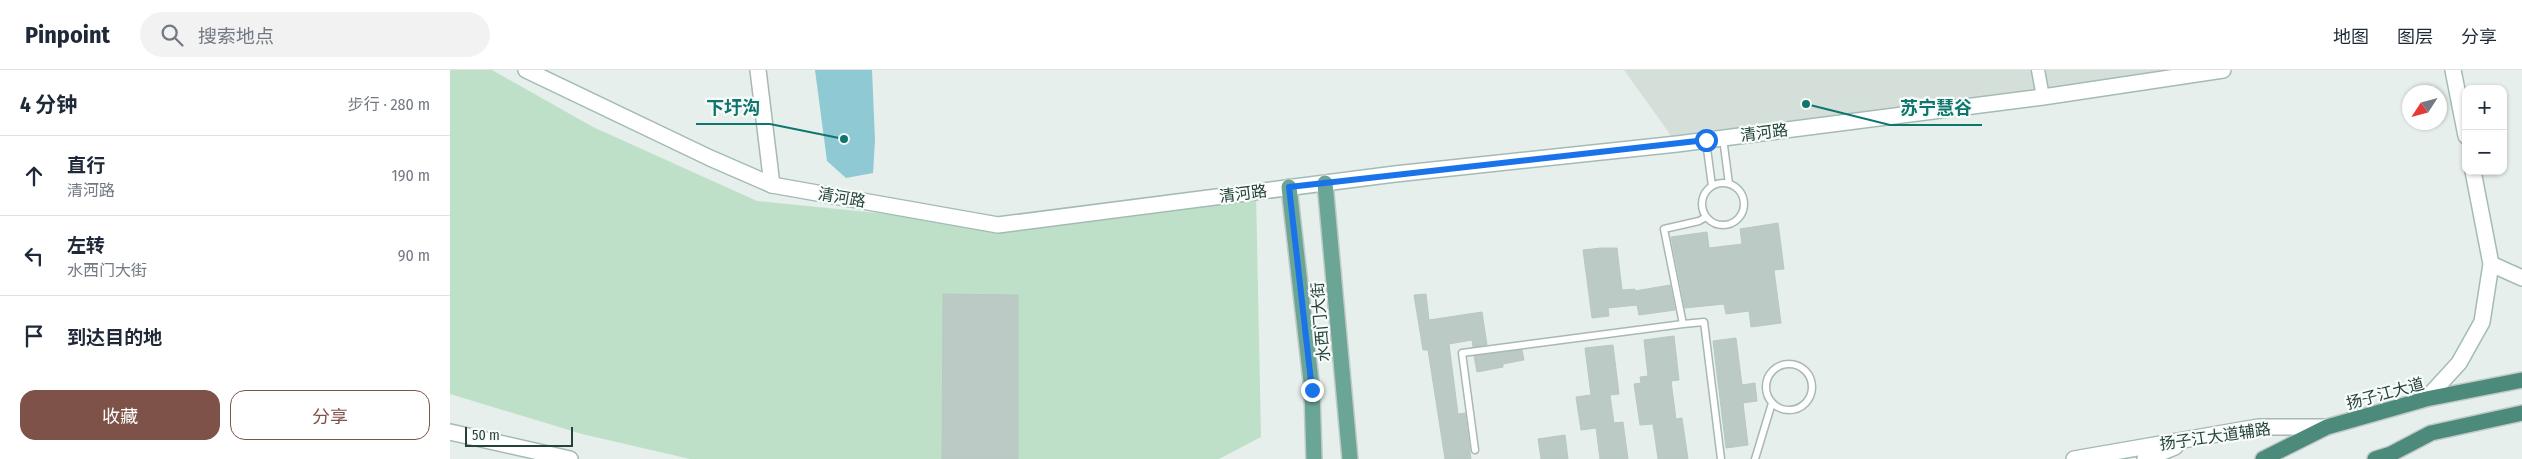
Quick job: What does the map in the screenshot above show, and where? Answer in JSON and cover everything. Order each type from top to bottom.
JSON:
[{"type":"highway","name":"扬子江大道","points":[[2263,459],[2327,427],[2426,399],[2522,380]]},
{"type":"highway","points":[[2375,459],[2388,456],[2431,433],[2522,413]]},
{"type":"main road","name":"清河路","points":[[526,70],[710,158],[772,185],[998,225],[1289,187],[1706,140],[2043,97],[2223,70]]},
{"type":"main road","points":[[758,70],[772,185]]},
{"type":"main road","points":[[2453,70],[2465,130]]},
{"type":"main road","points":[[2426,399],[2458,363],[2482,322],[2490,264],[2473,175]]},
{"type":"main road","name":"水西门大街","points":[[1325,183],[1351,457]]},
{"type":"main road","name":"水西门大街","points":[[1289,187],[1312,390],[1313,457]]},
{"type":"main road","points":[[2490,264],[2522,278]]},
{"type":"main road","name":"扬子江大道辅路","points":[[2074,459],[2258,427],[2327,427]]},
{"type":"main road","points":[[450,432],[570,459]]},
{"type":"main road","points":[[2145,459],[2197,438]]},
{"type":"street","points":[[2038,70],[2043,97]]},
{"type":"lane","points":[[1723,137],[1729,184]]},
{"type":"lane","points":[[1706,140],[1712,186]]},
{"type":"lane","points":[[1729,184],[1740,192],[1743,206],[1742,213],[1732,223],[1725,225],[1711,222],[1703,210],[1703,197],[1712,186],[1729,184]]},
{"type":"lane","points":[[1683,324],[1664,229],[1699,221],[1706,217]]},
{"type":"lane","points":[[1474,450],[1462,352],[1704,322],[1721,459]]},
{"type":"lane","points":[[1755,459],[1772,403],[1766,388],[1771,373],[1784,364],[1792,364],[1806,371],[1812,384],[1812,392],[1805,404],[1792,410],[1778,407],[1772,403]]},
{"type":"shaded area","points":[[1624,70],[2206,70],[1677,144]]},
{"type":"green space","points":[[450,70],[492,70],[593,127],[757,201],[998,225],[1256,192],[1261,437],[1219,459],[690,459],[582,434],[450,394]]},
{"type":"water","points":[[815,70],[872,70],[875,140],[873,173],[846,178],[827,161]]},
{"type":"building","points":[[1778,223],[1784,269],[1774,270],[1781,323],[1751,327],[1749,311],[1726,314],[1724,304],[1685,308],[1671,237],[1707,232],[1709,248],[1742,244],[1740,229]]},
{"type":"building","points":[[1617,248],[1622,290],[1635,289],[1635,291],[1670,285],[1675,310],[1639,315],[1637,305],[1608,308],[1609,316],[1592,318],[1583,250]]},
{"type":"building","points":[[943,294],[1018,295],[1018,459],[942,459]]},
{"type":"building","points":[[1426,294],[1429,320],[1482,312],[1487,345],[1473,347],[1472,340],[1449,344],[1458,414],[1465,413],[1471,459],[1445,459],[1428,350],[1423,350],[1414,295]]},
{"type":"building","points":[[1674,336],[1679,380],[1671,381],[1676,419],[1682,418],[1688,459],[1658,459],[1653,424],[1640,425],[1634,384],[1641,383],[1640,377],[1648,376],[1644,340]]},
{"type":"building","points":[[1736,338],[1742,385],[1755,383],[1757,401],[1743,403],[1748,445],[1726,448],[1713,341]]},
{"type":"building","points":[[1613,345],[1619,394],[1610,395],[1614,423],[1623,422],[1628,459],[1600,459],[1596,428],[1581,430],[1576,397],[1591,395],[1585,348]]},
{"type":"building","points":[[1522,350],[1524,360],[1503,364],[1503,367],[1477,372],[1474,356]]},
{"type":"building","points":[[1565,435],[1568,459],[1541,459],[1538,439]]},
{"type":"place","name":"苏宁慧谷","points":[[1806,104]]},
{"type":"place","name":"下圩沟","points":[[844,139]]},
{"type":"route","points":[[1312,390],[1289,187],[1706,140]]}]
